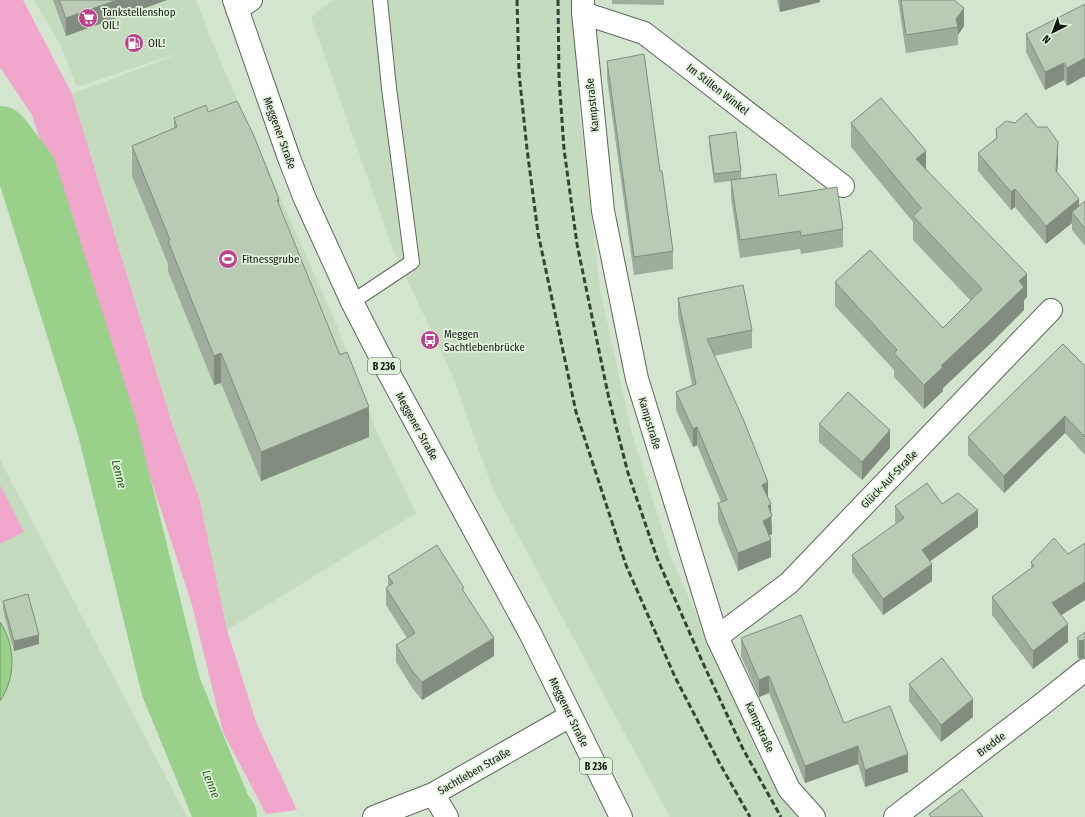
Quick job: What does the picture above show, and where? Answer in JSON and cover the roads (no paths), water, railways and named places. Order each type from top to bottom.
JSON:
[{"type":"street","name":"Meggener Straße","points":[[241,3],[289,158],[305,199],[352,302],[386,368],[530,633],[621,817]]},
{"type":"street","name":"Im Stillen Winkel","points":[[583,6],[644,33],[843,186]]},
{"type":"street","name":"Kampstraße","points":[[583,6],[603,211],[636,379],[717,637],[789,789],[814,817]]},
{"type":"street","name":"Glück-Auf-Straße","points":[[717,637],[789,584],[1051,310]]},
{"type":"street","name":"Bredde","points":[[895,817],[1085,670]]},
{"type":"street","name":"Sachtleben Straße","points":[[374,817],[432,794],[570,716]]},
{"type":"street","points":[[432,794],[446,817]]},
{"type":"lane","points":[[352,302],[412,262],[389,88],[380,0]]},
{"type":"waterway","name":"Lenne","points":[[0,136],[27,171],[107,427],[171,687],[222,811],[227,817]]},
{"type":"railway","points":[[517,0],[519,73],[538,233],[576,412],[626,565],[675,677],[720,764],[750,817]]},
{"type":"railway","points":[[558,0],[559,78],[564,149],[577,244],[609,399],[628,473],[657,558],[702,661],[743,749],[781,817]]},
{"type":"place","name":"Tankstellenshop OIL!","points":[[88,18]]},
{"type":"place","name":"OIL!","points":[[134,43]]},
{"type":"place","name":"Fitnessgrube","points":[[228,259]]},
{"type":"place","name":"Meggen Sachtlebenbrücke","points":[[430,340]]}]
